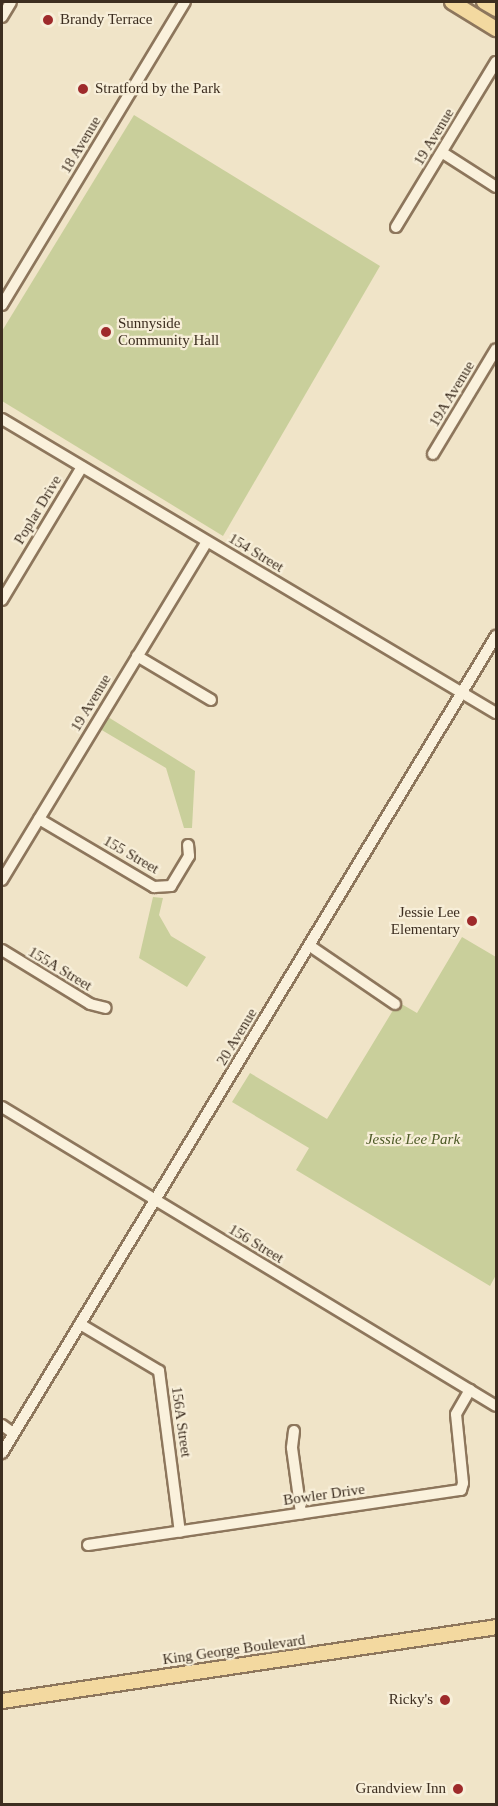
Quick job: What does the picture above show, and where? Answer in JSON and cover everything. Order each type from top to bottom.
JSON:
[{"type":"main road","points":[[452,2],[496,29]]},
{"type":"main road","points":[[484,2],[496,9]]},
{"type":"main road","name":"King George Boulevard","points":[[2,1701],[496,1629]]},
{"type":"street","points":[[2,17],[11,2]]},
{"type":"street","name":"18 Avenue","points":[[2,305],[185,2]]},
{"type":"street","name":"19 Avenue","points":[[396,227],[443,153],[496,62]]},
{"type":"street","points":[[443,153],[496,187]]},
{"type":"street","name":"19A Avenue","points":[[433,454],[496,350]]},
{"type":"street","name":"154 Street","points":[[2,419],[496,713]]},
{"type":"street","name":"Poplar Drive","points":[[2,600],[82,466]]},
{"type":"street","name":"19 Avenue","points":[[2,880],[207,542]]},
{"type":"street","name":"20 Avenue","points":[[2,1453],[496,636]]},
{"type":"street","points":[[137,656],[211,700]]},
{"type":"street","name":"155 Street","points":[[39,819],[154,887],[171,886],[189,856],[188,845]]},
{"type":"street","points":[[310,946],[395,1004]]},
{"type":"street","name":"155A Street","points":[[2,950],[90,1004],[106,1008]]},
{"type":"street","name":"156 Street","points":[[2,1107],[496,1406]]},
{"type":"street","name":"156A Street","points":[[80,1324],[159,1371],[180,1532]]},
{"type":"street","name":"Bowler Drive","points":[[88,1545],[461,1490],[463,1483],[456,1414],[470,1390]]},
{"type":"street","points":[[2,1425],[13,1433]]},
{"type":"street","points":[[294,1431],[292,1448],[301,1513]]},
{"type":"green space","points":[[134,115],[380,266],[223,536],[2,401],[2,331]]},
{"type":"green space","points":[[108,717],[195,771],[192,828],[184,828],[166,768],[100,729]]},
{"type":"green space","points":[[153,897],[163,898],[159,915],[171,936],[206,957],[187,987],[139,958]]},
{"type":"green space","name":"Jessie Lee Park","points":[[462,937],[496,957],[496,1275],[490,1286],[296,1170],[309,1148],[232,1102],[250,1073],[327,1119],[398,1002],[417,1013]]},
{"type":"place","name":"Brandy Terrace","points":[[48,20]]},
{"type":"place","name":"Stratford by the Park","points":[[83,89]]},
{"type":"place","name":"Sunnyside Community Hall","points":[[106,332]]},
{"type":"place","name":"Jessie Lee Elementary","points":[[472,921]]},
{"type":"place","name":"Ricky's","points":[[445,1700]]},
{"type":"place","name":"Grandview Inn","points":[[458,1789]]}]
